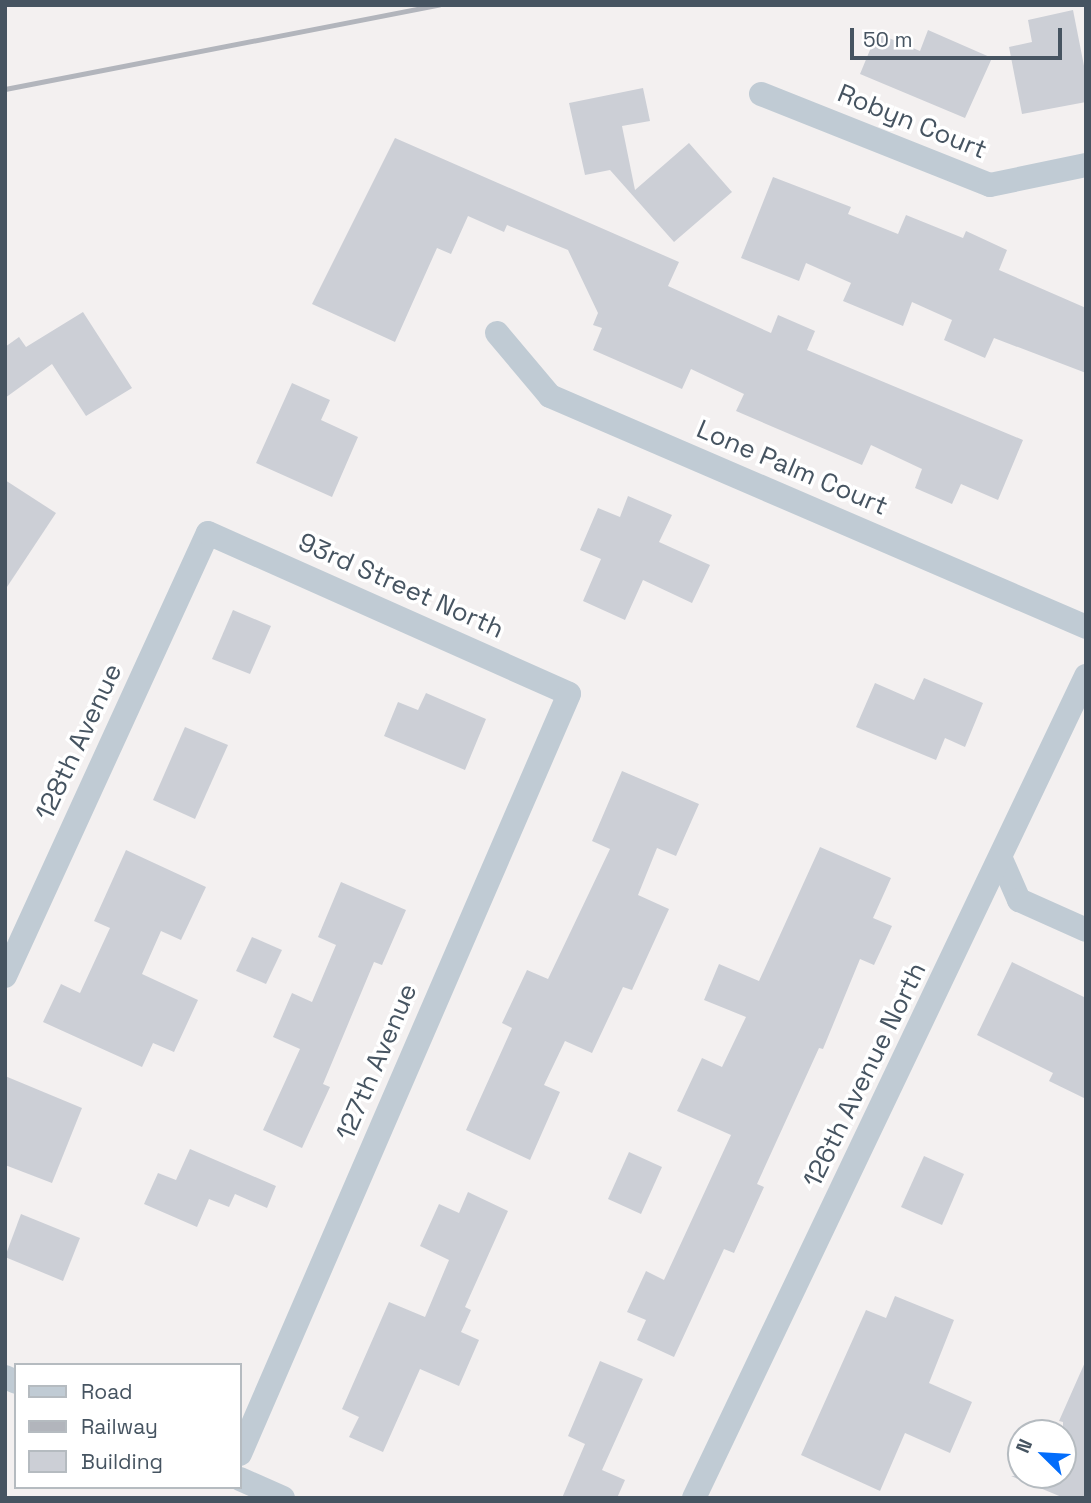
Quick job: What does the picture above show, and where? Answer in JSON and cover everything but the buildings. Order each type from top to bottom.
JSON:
[{"type":"street","name":"Robyn Court","points":[[761,94],[990,185],[1086,165]]},
{"type":"street","name":"Lone Palm Court","points":[[497,333],[550,396],[1086,627]]},
{"type":"street","name":"93rd Street North","points":[[208,533],[569,694]]},
{"type":"street","name":"128th Avenue","points":[[5,976],[208,533]]},
{"type":"street","name":"126th Avenue North","points":[[694,1498],[1086,676]]},
{"type":"street","name":"127th Avenue","points":[[242,1449],[569,694]]},
{"type":"street","points":[[1001,859],[1019,900],[1086,930]]},
{"type":"street","points":[[242,1480],[283,1498]]},
{"type":"railway","points":[[5,89],[439,5]]}]
